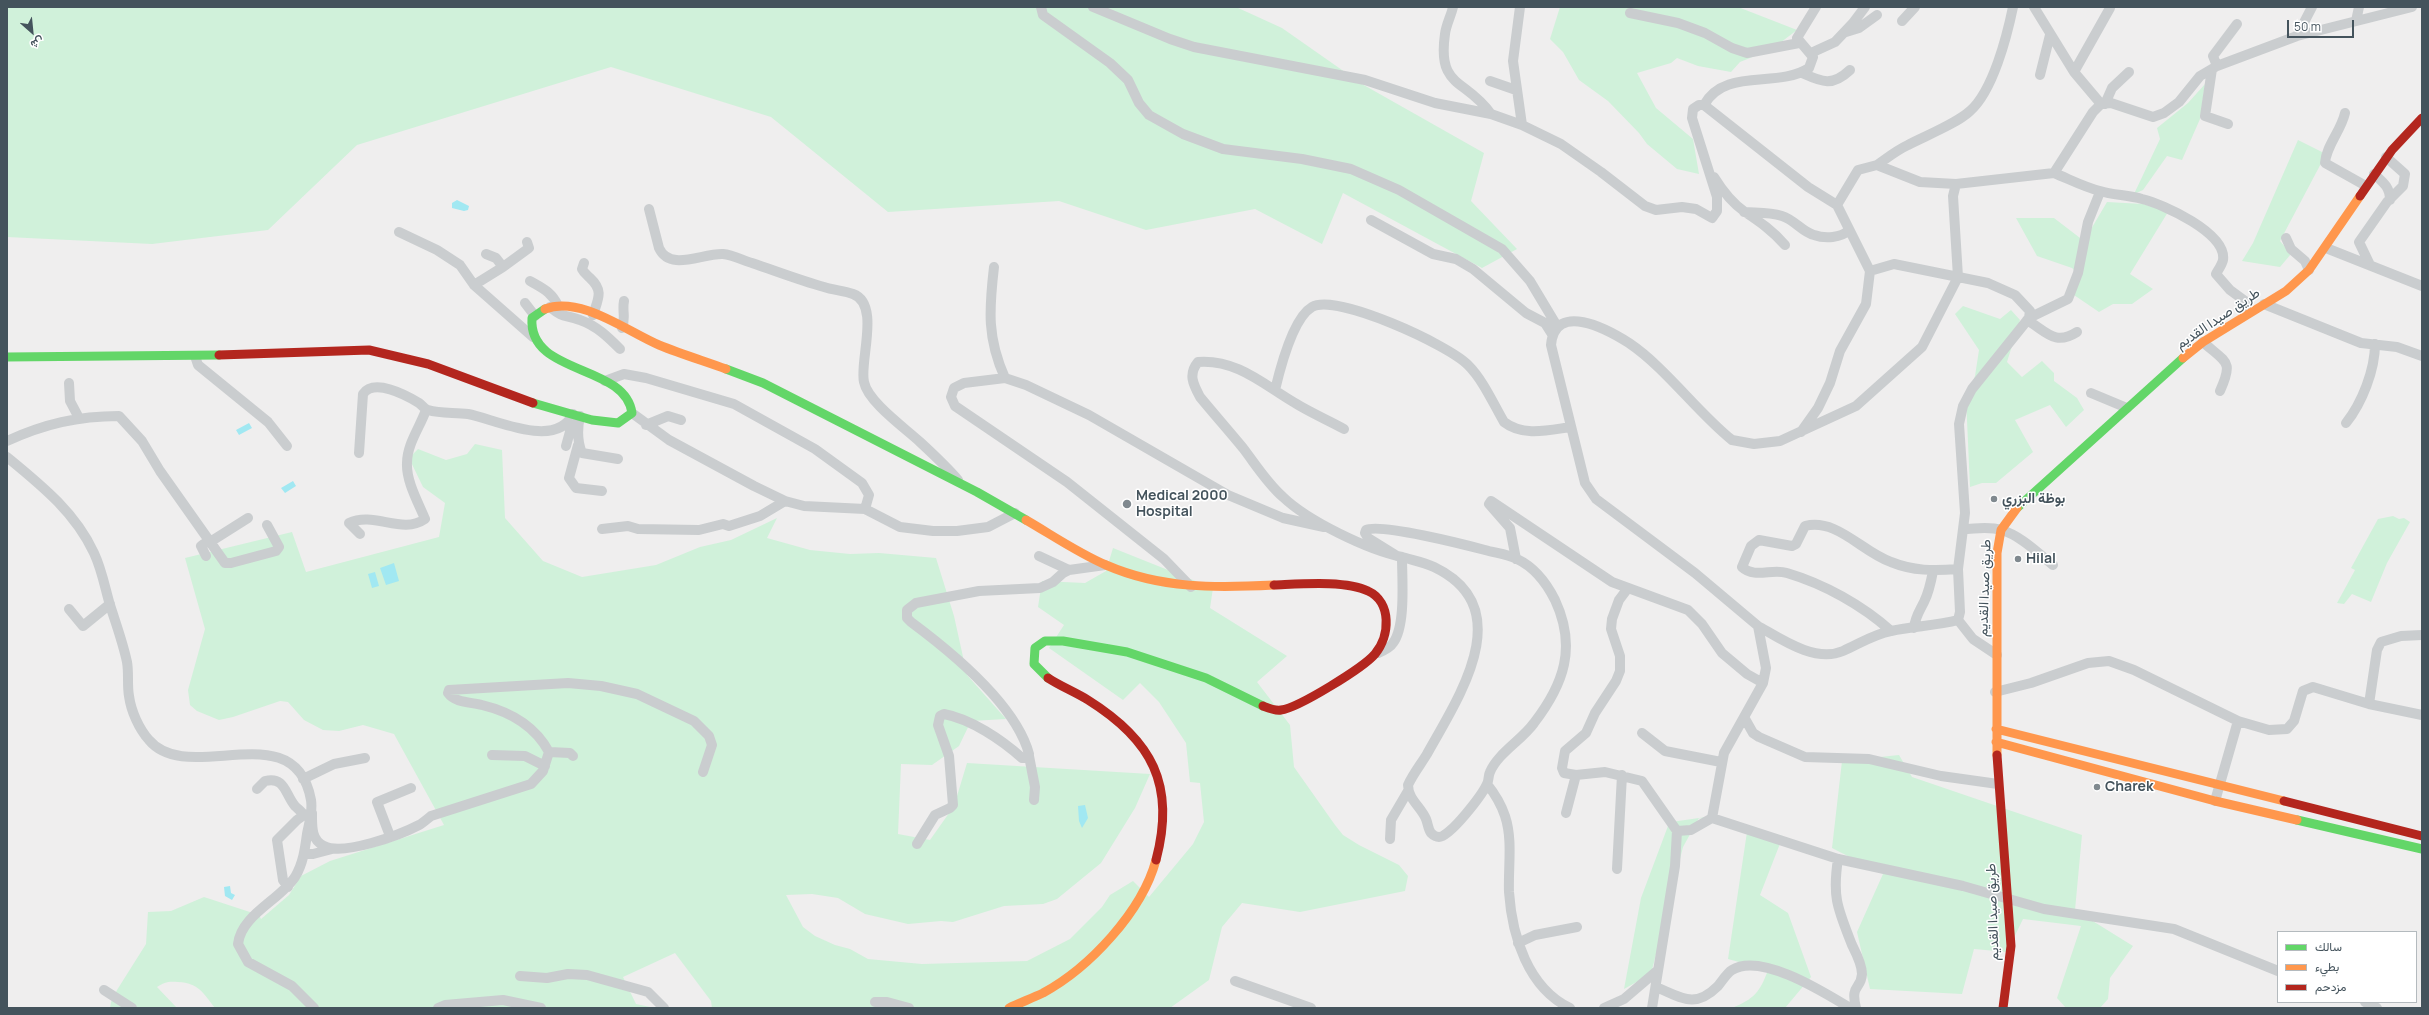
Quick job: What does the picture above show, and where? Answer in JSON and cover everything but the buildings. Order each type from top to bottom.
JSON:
[{"type":"main road","name":"طريق صيدا القديم","points":[[2003,1008],[2011,946],[1996,742],[1995,692],[1997,655],[1997,553],[2001,530],[2015,510],[2127,408],[2203,342],[2286,290],[2309,270],[2326,248],[2374,174],[2386,158],[2422,118]]},
{"type":"main road","points":[[7,357],[195,356],[369,350],[409,358],[574,417],[618,423],[632,414],[631,404],[624,393],[605,381],[554,357],[539,342],[531,331],[530,325],[535,316],[554,306],[567,306],[593,315],[660,346],[728,369],[763,383],[1015,513],[1105,565],[1155,581],[1191,587],[1320,585],[1356,586],[1371,591],[1380,600],[1386,621],[1386,632],[1378,654],[1311,696],[1280,710],[1265,708],[1207,678],[1169,664],[1124,652],[1061,641],[1047,641],[1035,648],[1032,658],[1035,666],[1044,675],[1080,695],[1134,737],[1148,755],[1159,778],[1164,815],[1162,838],[1157,857],[1147,885],[1131,913],[1110,938],[1055,987],[1008,1008]]},
{"type":"main road","points":[[1996,729],[2422,836]]},
{"type":"main road","points":[[1996,742],[2215,801],[2422,848]]},
{"type":"street","points":[[1041,7],[1043,15],[1110,63],[1128,80],[1139,103],[1149,115],[1179,132],[1223,149],[1309,160],[1352,169],[1400,190],[1502,249],[1530,281],[1555,330]]},
{"type":"street","points":[[1093,7],[1164,37],[1194,47],[1365,80],[1434,103],[1491,114],[1522,125],[1567,149],[1644,206],[1656,210],[1682,207],[1696,209],[1712,218],[1715,216],[1719,205],[1692,118],[1693,109],[1699,105],[1704,105],[1808,187],[1837,206],[1870,271],[1866,304],[1840,351],[1830,383],[1818,408],[1799,433]]},
{"type":"street","points":[[1453,7],[1445,32],[1443,56],[1444,67],[1448,74],[1480,100],[1491,114]]},
{"type":"street","points":[[1520,7],[1513,61],[1522,125]]},
{"type":"street","points":[[1704,105],[1710,95],[1722,86],[1734,82],[1786,78],[1802,73],[1809,68],[1813,62],[1811,53],[1800,43],[1798,38],[1816,7]]},
{"type":"street","points":[[1811,53],[1835,42],[1865,7]]},
{"type":"street","points":[[1902,21],[1915,7]]},
{"type":"street","points":[[1837,206],[1858,170],[1877,165],[1905,146],[1970,111],[1986,89],[1996,66],[2006,41],[2013,7]]},
{"type":"street","points":[[2034,7],[2074,72],[2103,104],[2153,117],[2164,113],[2179,102],[2200,76],[2214,68],[2297,36],[2412,7]]},
{"type":"street","points":[[2297,36],[2312,7]]},
{"type":"street","points":[[2356,21],[2359,7]]},
{"type":"street","points":[[2074,72],[2110,8]]},
{"type":"street","points":[[1630,13],[1678,23],[1705,33],[1732,48],[1746,53],[1800,43]]},
{"type":"street","points":[[1844,33],[1859,28],[1877,15]]},
{"type":"street","points":[[2228,124],[2205,116],[2214,68],[2213,56],[2237,24]]},
{"type":"street","points":[[2040,75],[2050,35]]},
{"type":"street","points":[[1802,73],[1820,81],[1833,82],[1841,78],[1850,70]]},
{"type":"street","points":[[2054,173],[2093,112],[2103,104],[2112,88],[2129,72]]},
{"type":"street","points":[[1490,81],[1516,90]]},
{"type":"street","points":[[2345,113],[2342,126],[2331,146],[2325,163],[2366,186]]},
{"type":"street","points":[[2370,265],[2359,242],[2390,200],[2403,186],[2405,174],[2386,158]]},
{"type":"street","points":[[1877,165],[1920,182],[1956,184],[2054,173],[2100,192],[2142,198],[2162,205],[2200,226],[2215,239],[2221,250],[2223,260],[2216,274],[2230,290],[2245,301],[2248,313]]},
{"type":"street","points":[[1708,169],[1728,196],[1744,212],[1769,228],[1785,245]]},
{"type":"street","points":[[2374,174],[2386,185],[2390,192],[2390,200]]},
{"type":"street","points":[[1956,184],[1953,196],[1958,277],[1922,347],[1856,406],[1780,441],[1754,444],[1732,440],[1628,343],[1580,321],[1567,322],[1555,330],[1551,345],[1585,483],[1596,499],[1694,573],[1758,626],[1786,642],[1810,651],[1828,654],[1841,652],[1891,631],[1958,620]]},
{"type":"street","points":[[2028,319],[2068,299],[2078,273],[2088,222],[2100,192]]},
{"type":"street","points":[[649,209],[659,248],[662,254],[672,259],[681,261],[705,254],[725,254],[824,288],[853,294],[860,298],[866,311],[868,324],[864,383],[886,414],[938,459],[964,486]]},
{"type":"street","points":[[1744,212],[1770,213],[1783,216],[1795,221],[1814,235],[1833,237],[1844,235],[1849,230]]},
{"type":"street","points":[[1371,220],[1433,254],[1456,259],[1472,269],[1526,313],[1555,330]]},
{"type":"street","points":[[399,232],[460,265],[474,284],[539,342]]},
{"type":"street","points":[[2286,238],[2291,249],[2305,261],[2309,270]]},
{"type":"street","points":[[474,284],[503,267],[529,248],[527,242]]},
{"type":"street","points":[[2326,248],[2422,286]]},
{"type":"street","points":[[486,254],[496,258],[503,267]]},
{"type":"street","points":[[584,263],[582,268],[584,272],[600,289],[600,297],[593,315]]},
{"type":"street","points":[[1870,271],[1894,264],[1988,283],[2015,295],[2030,311],[2028,319],[1972,389],[1963,406],[1958,424],[1965,513],[1958,569],[1960,612],[1958,620]]},
{"type":"street","points":[[994,267],[990,327],[993,348],[1005,378]]},
{"type":"street","points":[[530,281],[546,289],[555,298],[554,306],[561,316],[580,319],[602,331],[620,349]]},
{"type":"street","points":[[622,328],[625,314],[622,307],[624,301]]},
{"type":"street","points":[[525,303],[535,316]]},
{"type":"street","points":[[2264,304],[2362,343],[2397,347],[2422,356]]},
{"type":"street","points":[[1275,390],[1284,360],[1299,323],[1310,308],[1318,305],[1330,305],[1390,322],[1447,349],[1468,365],[1504,422],[1512,428],[1536,431],[1571,427]]},
{"type":"street","points":[[2028,319],[2056,339],[2067,339],[2077,332]]},
{"type":"street","points":[[2203,342],[2227,364],[2229,372],[2220,391]]},
{"type":"street","points":[[2346,423],[2354,413],[2373,369],[2375,344]]},
{"type":"street","points":[[195,356],[198,365],[268,422],[287,446]]},
{"type":"street","points":[[1344,429],[1295,403],[1251,375],[1221,363],[1198,362],[1192,374],[1192,384],[1200,397],[1282,496],[1296,508],[1332,528],[1376,549],[1399,557],[1434,566],[1466,592],[1473,605],[1478,625],[1476,655],[1470,673],[1426,756],[1411,780],[1408,791],[1391,820],[1390,840]]},
{"type":"street","points":[[605,381],[624,374],[646,378],[734,404],[815,449],[853,475],[867,489],[868,501],[865,509]]},
{"type":"street","points":[[1191,587],[1164,559],[1067,482],[962,411],[952,401],[952,392],[959,385],[1005,378],[1026,385],[1064,401],[1228,495],[1283,518],[1332,528]]},
{"type":"street","points":[[69,383],[70,401],[79,418]]},
{"type":"street","points":[[359,453],[361,400],[363,394],[369,389],[382,388],[398,393],[420,404],[426,410],[489,417],[513,428],[537,430],[559,427],[567,424],[574,417]]},
{"type":"street","points":[[2091,393],[2127,408]]},
{"type":"street","points":[[360,534],[349,522],[365,518],[406,526],[425,519],[408,476],[406,462],[414,437],[426,410]]},
{"type":"street","points":[[632,414],[646,425],[695,454],[785,501],[821,508],[865,509],[900,527],[932,531],[957,531],[988,527],[1015,513]]},
{"type":"street","points":[[7,441],[49,424],[79,418],[119,416],[142,441],[160,471],[225,563],[272,554],[279,547],[267,525]]},
{"type":"street","points":[[646,425],[668,416],[681,420]]},
{"type":"street","points":[[574,417],[577,429],[578,445],[569,478],[576,488],[602,490]]},
{"type":"street","points":[[566,446],[574,417]]},
{"type":"street","points":[[578,445],[582,453],[618,459]]},
{"type":"street","points":[[7,457],[60,502],[82,529],[100,567],[126,662],[129,696],[132,709],[149,741],[161,749],[181,756],[247,754],[275,757],[296,770],[303,779],[309,792],[308,814],[304,854],[298,871],[288,887],[243,929],[238,944],[248,962],[292,986],[314,1008]]},
{"type":"street","points":[[602,529],[628,526],[638,529],[709,529],[723,524],[729,526],[760,516],[785,501]]},
{"type":"street","points":[[1516,559],[1510,528],[1489,504],[1491,501],[1592,570],[1628,588],[1688,610],[1702,624],[1722,653],[1747,674],[1763,683]]},
{"type":"street","points":[[206,556],[201,546],[248,518]]},
{"type":"street","points":[[1891,631],[1863,610],[1803,578],[1785,572],[1756,573],[1746,570],[1742,567],[1751,546],[1759,540],[1792,546],[1796,544],[1805,526],[1819,524],[1844,535],[1889,562],[1919,571],[1958,569]]},
{"type":"street","points":[[1963,529],[1988,528],[2001,530],[2030,546],[2053,565]]},
{"type":"street","points":[[1399,557],[1368,538],[1365,533],[1366,530],[1377,529],[1431,536],[1516,559],[1542,579],[1550,591],[1566,626],[1567,644],[1560,680],[1548,703],[1534,724],[1490,772],[1487,784],[1454,827],[1446,835],[1439,837],[1432,834],[1426,820],[1408,791]]},
{"type":"street","points":[[1039,556],[1069,570]]},
{"type":"street","points":[[1378,654],[1393,644],[1398,634],[1401,618],[1399,557]]},
{"type":"street","points":[[1034,800],[1035,787],[1029,756],[1020,730],[1008,711],[944,647],[907,618],[907,610],[916,603],[979,591],[1040,588],[1054,582],[1063,573],[1069,570],[1105,565]]},
{"type":"street","points":[[1914,628],[1915,617],[1926,598],[1933,571]]},
{"type":"street","points":[[1628,588],[1619,600],[1611,629],[1620,656],[1620,671],[1616,681],[1595,713],[1586,733],[1565,750],[1562,768],[1564,773],[1576,775],[1600,771],[1622,775],[1642,781],[1677,832],[1675,866],[1652,1008]]},
{"type":"street","points":[[69,609],[82,626],[110,604]]},
{"type":"street","points":[[1958,620],[1973,639],[1997,655]]},
{"type":"street","points":[[1712,818],[1722,762],[1728,743],[1763,683],[1766,668],[1758,626]]},
{"type":"street","points":[[2369,704],[2377,650],[2381,642],[2401,636],[2422,635]]},
{"type":"street","points":[[1995,692],[2031,683],[2088,663],[2109,661],[2134,670],[2238,722],[2269,730],[2287,728],[2294,721],[2303,691],[2313,687],[2369,704],[2422,715]]},
{"type":"street","points":[[304,854],[313,854],[332,849],[359,846],[420,825],[431,816],[522,789],[537,779],[545,766],[549,752],[543,742],[525,723],[500,711],[454,699],[448,693],[449,690],[568,683],[601,686],[637,694],[694,721],[709,736],[712,745],[703,772]]},
{"type":"street","points":[[917,844],[936,815],[950,808],[953,804],[949,756],[938,724],[940,716],[944,714],[961,719],[1012,750],[1022,758],[1029,756]]},
{"type":"street","points":[[1744,717],[1753,733],[1759,737],[1805,757],[1869,759],[1941,776],[1998,784]]},
{"type":"street","points":[[2215,801],[2238,722]]},
{"type":"street","points":[[1642,733],[1665,751],[1722,762]]},
{"type":"street","points":[[549,752],[570,754],[573,756]]},
{"type":"street","points":[[492,755],[525,756],[545,766]]},
{"type":"street","points":[[303,779],[334,764],[365,758]]},
{"type":"street","points":[[1566,813],[1572,784],[1576,775]]},
{"type":"street","points":[[1617,869],[1622,775]]},
{"type":"street","points":[[257,789],[265,781],[277,780],[283,784],[294,803],[308,814],[312,832],[322,846],[332,849]]},
{"type":"street","points":[[1487,784],[1499,800],[1509,831],[1509,893],[1518,943],[1536,980],[1546,992],[1570,1008]]},
{"type":"street","points":[[390,836],[377,802],[411,788]]},
{"type":"street","points":[[290,827],[294,803]]},
{"type":"street","points":[[288,887],[283,880],[277,840],[290,827],[308,814]]},
{"type":"street","points":[[1677,832],[1691,830],[1712,818],[1838,859],[1963,886],[2008,900],[2085,916],[2174,929],[2277,971]]},
{"type":"street","points":[[1838,859],[1834,884],[1835,899],[1859,960],[1862,974],[1853,994],[1856,1008]]},
{"type":"street","points":[[1518,943],[1535,935],[1577,927]]},
{"type":"street","points":[[1656,987],[1688,1000],[1700,1000],[1709,995],[1731,970],[1751,966],[1769,968],[1791,976],[1850,1008]]},
{"type":"street","points":[[1604,1008],[1624,999],[1658,970]]},
{"type":"street","points":[[520,976],[547,978],[568,974],[587,975],[648,992],[664,1008]]},
{"type":"street","points":[[1235,981],[1311,1008]]},
{"type":"street","points":[[104,990],[132,1008]]},
{"type":"street","points":[[875,1002],[886,1002],[909,1008]]},
{"type":"street","points":[[2367,1003],[2377,1008]]},
{"type":"street","points":[[438,1008],[445,1005],[514,1004],[541,1008]]},
{"type":"green space","points":[[7,7],[1236,7],[1282,28],[1362,84],[1484,153],[1471,201],[1517,249],[1482,268],[1343,193],[1322,244],[1255,209],[1146,230],[1059,201],[888,212],[771,117],[611,67],[357,145],[268,230],[152,244],[7,237]]},
{"type":"green space","points":[[1560,7],[1738,7],[1797,30],[1772,49],[1740,62],[1731,72],[1698,66],[1677,58],[1671,63],[1637,73],[1656,108],[1693,139],[1699,174],[1677,169],[1647,144],[1639,133],[1608,101],[1579,80],[1563,52],[1550,39]]},
{"type":"green space","points":[[2205,84],[2200,119],[2182,160],[2167,156],[2143,190],[2134,194],[2160,139],[2157,128],[2188,103]]},
{"type":"green space","points":[[2298,140],[2326,154],[2280,241],[2291,254],[2280,267],[2242,261],[2253,243]]},
{"type":"green space","points":[[2107,202],[2143,204],[2168,212],[2130,274],[2153,289],[2132,304],[2113,304],[2099,312],[2071,293],[2081,276],[2072,268],[2037,256],[2016,218],[2054,218],[2084,241]]},
{"type":"green space","points":[[1963,306],[2000,319],[2011,310],[2020,320],[2007,362],[2022,377],[2042,361],[2054,373],[2054,381],[2077,398],[2084,410],[2066,427],[2050,405],[2015,420],[2033,452],[1996,483],[1982,483],[1970,487],[1966,398],[1975,376],[1979,350],[1955,314]]},
{"type":"green space","points":[[475,444],[502,450],[505,518],[543,561],[582,577],[656,565],[700,547],[731,540],[777,518],[767,538],[810,550],[850,554],[879,553],[936,558],[954,616],[967,675],[1006,719],[971,721],[959,746],[932,765],[901,764],[898,834],[930,840],[954,806],[967,763],[1150,774],[1135,808],[1101,863],[1057,899],[1043,904],[1004,906],[953,922],[941,921],[908,924],[865,914],[838,898],[812,894],[786,895],[803,927],[815,936],[835,945],[850,949],[868,959],[922,964],[1027,961],[1070,939],[1102,907],[1110,895],[1133,881],[1149,897],[1193,844],[1204,822],[1200,783],[1190,782],[1186,743],[1159,702],[1140,683],[1123,700],[1049,648],[1064,625],[1038,607],[1042,581],[1085,583],[1106,571],[1113,548],[1213,588],[1210,608],[1287,656],[1257,682],[1290,725],[1294,767],[1343,835],[1359,845],[1399,865],[1408,876],[1405,891],[1300,912],[1242,903],[1222,927],[1209,980],[1170,1008],[712,1008],[711,1001],[675,953],[623,977],[636,1004],[655,1008],[215,1008],[204,993],[196,987],[191,984],[172,982],[164,983],[157,987],[177,1008],[110,1008],[111,1002],[117,990],[146,944],[148,912],[171,911],[204,897],[259,915],[261,919],[289,895],[301,876],[330,861],[444,825],[394,734],[363,725],[339,731],[323,730],[304,720],[288,702],[280,701],[233,717],[219,720],[197,711],[190,705],[188,690],[205,629],[185,558],[292,532],[306,572],[439,537],[445,503],[423,487],[409,458],[418,449],[446,460],[467,454]]},
{"type":"green space","points":[[2393,516],[2399,519],[2404,518],[2410,522],[2387,563],[2371,602],[2352,594],[2344,604],[2337,603],[2355,570],[2351,568],[2378,519]]},
{"type":"green space","points":[[1899,755],[1912,777],[2082,835],[2075,910],[2133,946],[2110,978],[2108,999],[2100,1008],[2066,1008],[2057,998],[2081,926],[2023,919],[2007,952],[1974,949],[1962,994],[1870,989],[1857,932],[1883,874],[1832,848],[1842,761]]},
{"type":"green space","points":[[1706,817],[1747,829],[1783,836],[1760,895],[1788,913],[1811,977],[1785,1008],[1732,1008],[1751,998],[1755,994],[1762,984],[1768,970],[1728,959],[1747,832],[1732,826],[1699,818]]},
{"type":"green space","points":[[1699,818],[1683,847],[1651,974],[1624,989],[1641,898],[1668,826],[1671,822]]},
{"type":"water","points":[[457,200],[469,206],[468,210],[464,211],[452,208],[452,203]]},
{"type":"water","points":[[249,423],[252,428],[239,435],[236,430]]},
{"type":"water","points":[[293,481],[296,486],[285,493],[281,488]]},
{"type":"water","points":[[394,563],[399,581],[386,585],[380,568]]},
{"type":"water","points":[[375,572],[379,586],[372,588],[368,574]]},
{"type":"water","points":[[1085,805],[1088,818],[1082,828],[1079,821],[1078,806]]},
{"type":"water","points":[[230,886],[231,893],[235,895],[232,900],[225,896],[224,887]]},
{"type":"traffic: fast","points":[[533,403],[592,420],[618,423],[632,413],[626,397],[613,385],[560,360],[545,350],[535,337],[532,318],[545,309]]},
{"type":"traffic: fast","points":[[7,357],[219,355]]},
{"type":"traffic: fast","points":[[2017,508],[2183,358]]},
{"type":"traffic: fast","points":[[726,369],[763,383],[977,492],[1026,520]]},
{"type":"traffic: fast","points":[[1048,678],[1034,664],[1035,648],[1045,641],[1063,641],[1127,652],[1206,678],[1263,706]]},
{"type":"traffic: fast","points":[[2297,820],[2422,849]]},
{"type":"traffic: slow","points":[[2183,358],[2203,342],[2286,291],[2309,270],[2360,196]]},
{"type":"traffic: slow","points":[[545,309],[559,306],[573,307],[588,311],[619,324],[659,345],[726,369]]},
{"type":"traffic: slow","points":[[1997,755],[1997,553],[2001,530],[2017,508]]},
{"type":"traffic: slow","points":[[1026,520],[1075,549],[1106,565],[1147,579],[1168,583],[1231,587],[1274,585]]},
{"type":"traffic: slow","points":[[1996,729],[2284,801]]},
{"type":"traffic: slow","points":[[1996,742],[2215,801],[2297,820]]},
{"type":"traffic: slow","points":[[1009,1008],[1043,993],[1060,982],[1078,969],[1112,937],[1139,899],[1149,880],[1156,860]]},
{"type":"traffic: jam","points":[[2360,196],[2392,150],[2422,118]]},
{"type":"traffic: jam","points":[[219,355],[369,350],[428,364],[533,403]]},
{"type":"traffic: jam","points":[[1263,706],[1276,710],[1289,708],[1330,686],[1358,668],[1375,654],[1384,638],[1386,629],[1385,611],[1376,596],[1368,591],[1348,585],[1335,584],[1274,585]]},
{"type":"traffic: jam","points":[[1048,678],[1088,700],[1110,715],[1128,731],[1143,748],[1154,767],[1160,787],[1163,809],[1161,833],[1156,860]]},
{"type":"traffic: jam","points":[[1997,755],[2011,946],[2003,1008]]},
{"type":"traffic: jam","points":[[2284,801],[2422,836]]},
{"type":"place","name":"بوظة البزري","points":[[1994,499]]},
{"type":"place","name":"Medical 2000 Hospital","points":[[1127,504]]},
{"type":"place","name":"Hilal","points":[[2018,559]]},
{"type":"place","name":"Charek","points":[[2097,787]]}]
